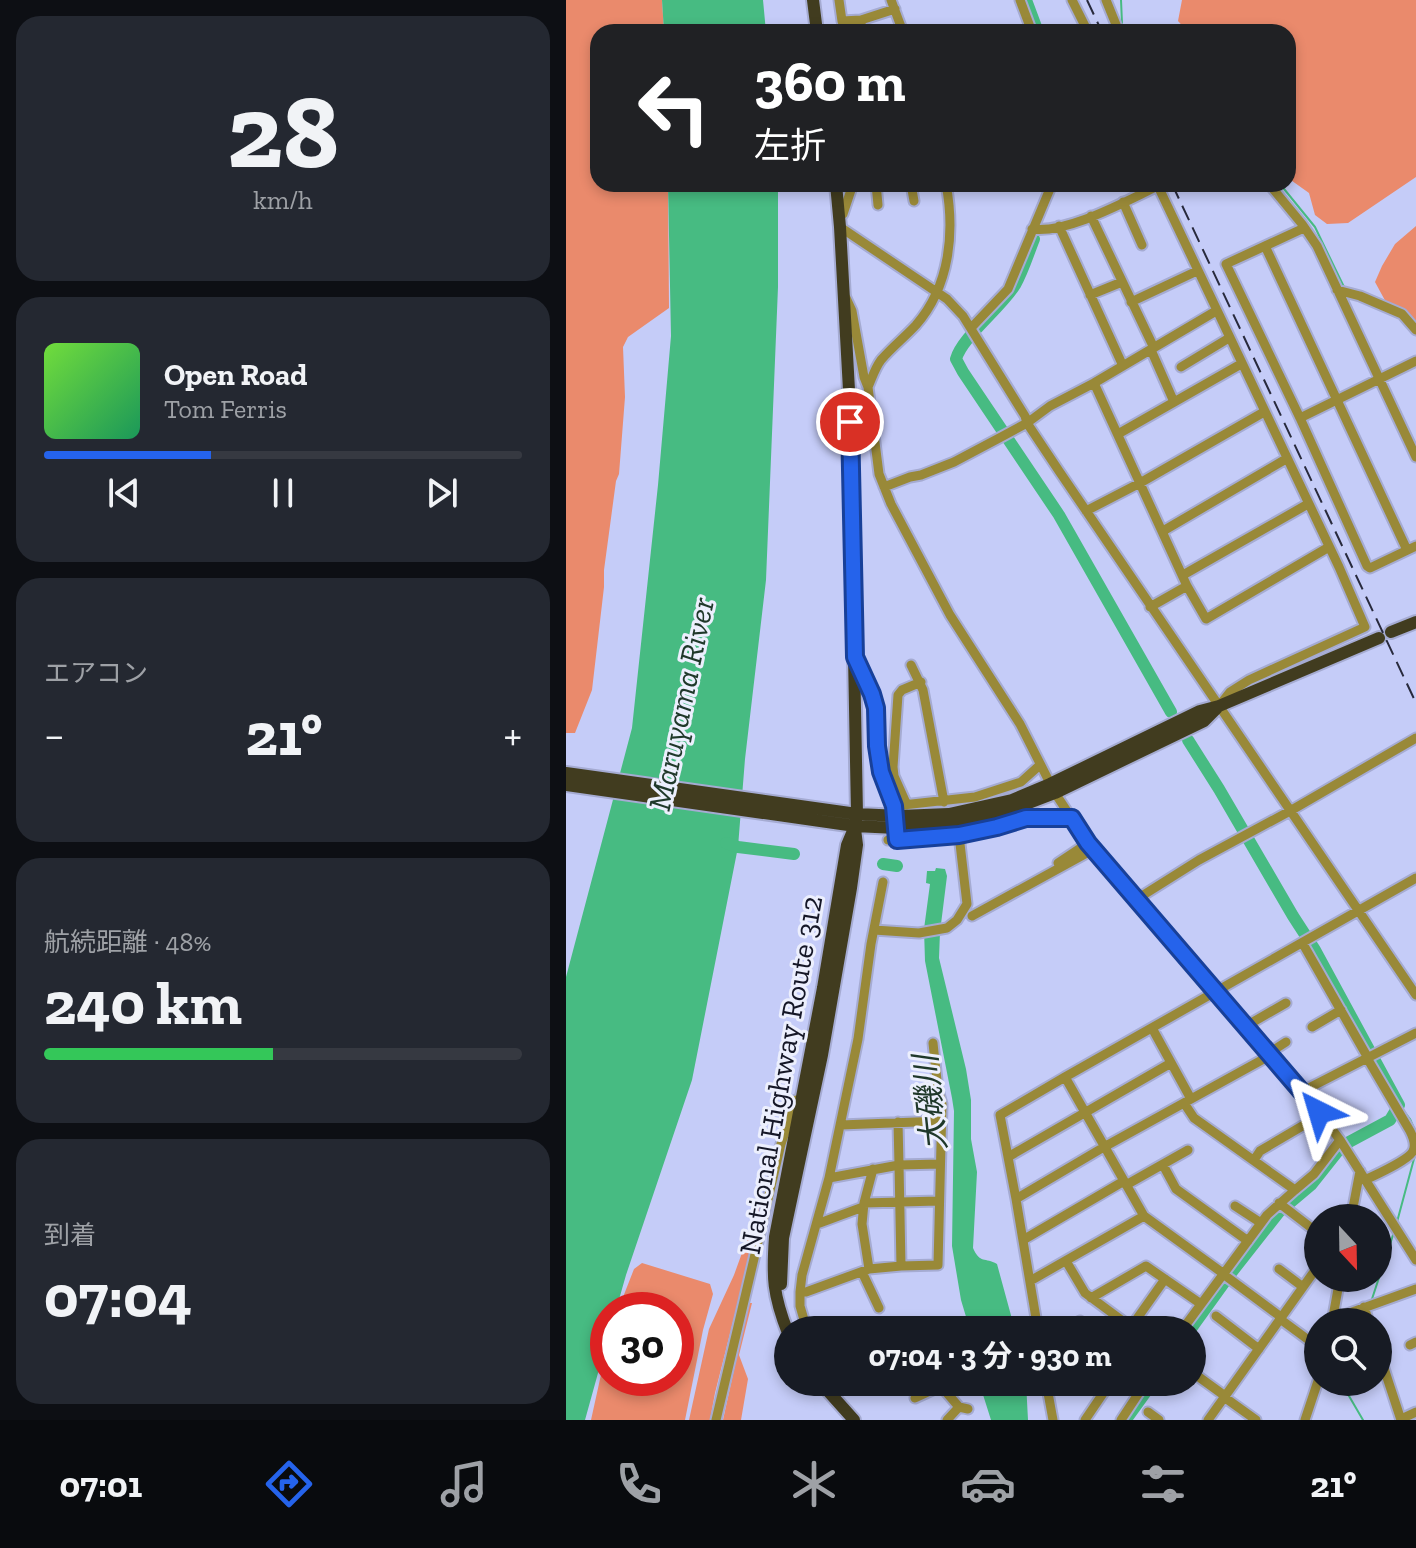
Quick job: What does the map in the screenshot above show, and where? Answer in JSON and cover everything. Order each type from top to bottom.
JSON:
[{"type":"highway","points":[[813,0],[816,24]]},
{"type":"highway","name":"National Highway Route 312","points":[[784,1316],[774,1288],[775,1237],[821,1003],[847,845],[856,820],[850,438],[837,192]]},
{"type":"highway","points":[[566,785],[894,826],[925,827],[976,820],[1026,805],[1053,788],[1204,721],[1219,706],[1416,622]]},
{"type":"highway","points":[[566,773],[835,818]]},
{"type":"highway","points":[[834,1396],[854,1420]]},
{"type":"street","points":[[839,0],[842,21],[861,20],[893,5],[900,24]]},
{"type":"street","points":[[1020,0],[1029,24]]},
{"type":"street","points":[[1072,0],[1084,24]]},
{"type":"street","points":[[1106,0],[1116,24]]},
{"type":"street","points":[[861,20],[861,24]]},
{"type":"street","points":[[850,192],[840,222],[947,299],[963,316],[1027,423],[1416,995]]},
{"type":"street","points":[[877,192],[878,205]]},
{"type":"street","points":[[912,192],[914,201]]},
{"type":"street","points":[[868,387],[879,362],[917,324],[942,282],[949,247],[947,192]]},
{"type":"street","points":[[974,332],[1008,289],[1049,192]]},
{"type":"street","points":[[1036,229],[1091,216],[1144,192]]},
{"type":"street","points":[[1161,192],[1365,627],[1249,680],[1230,692],[1219,706]]},
{"type":"street","points":[[1275,192],[1317,246],[1416,457]]},
{"type":"street","points":[[1123,202],[1142,245]]},
{"type":"street","points":[[1091,216],[1174,402]]},
{"type":"street","points":[[1059,226],[1123,366]]},
{"type":"street","points":[[1265,246],[1412,548],[1370,568],[1226,264],[1265,246],[1304,228]]},
{"type":"street","points":[[1131,302],[1197,271]]},
{"type":"street","points":[[1090,295],[1122,282]]},
{"type":"street","points":[[1337,290],[1402,314],[1416,330]]},
{"type":"street","points":[[844,294],[852,311],[868,387],[876,460],[884,487],[950,615],[1020,724],[1053,788],[1091,846],[1303,1091],[1347,1150],[1416,1260]]},
{"type":"street","points":[[884,487],[954,462],[1005,435],[1216,311]]},
{"type":"street","points":[[1181,367],[1229,338]]},
{"type":"street","points":[[1300,418],[1416,361]]},
{"type":"street","points":[[1118,434],[1241,364]]},
{"type":"street","points":[[1094,383],[1187,586],[1206,619],[1329,547]]},
{"type":"street","points":[[1086,511],[1264,412]]},
{"type":"street","points":[[1163,531],[1286,459]]},
{"type":"street","points":[[1183,575],[1308,504]]},
{"type":"street","points":[[1150,607],[1187,586]]},
{"type":"street","points":[[855,657],[876,708],[877,746],[894,826]]},
{"type":"street","points":[[911,665],[921,682],[944,802]]},
{"type":"street","points":[[907,805],[893,767],[898,695],[921,682]]},
{"type":"street","points":[[1137,899],[1199,860],[1416,738]]},
{"type":"street","points":[[907,805],[975,797],[1007,788],[1021,782],[1040,765]]},
{"type":"street","points":[[894,826],[907,805]]},
{"type":"street","points":[[894,826],[959,835],[1026,818],[1072,818]]},
{"type":"street","points":[[874,930],[919,933],[947,928],[957,920],[967,904],[959,835]]},
{"type":"street","points":[[972,916],[1049,874],[1053,865],[1091,846]]},
{"type":"street","points":[[1036,1316],[1000,1115],[1416,878]]},
{"type":"street","points":[[803,1316],[800,1306],[802,1275],[841,1125],[883,882]]},
{"type":"street","points":[[1303,944],[1413,1137],[1413,1153],[1362,1176]]},
{"type":"street","points":[[1246,1026],[1286,1003]]},
{"type":"street","points":[[1312,1027],[1341,1010]]},
{"type":"street","points":[[1152,1028],[1171,1063],[1194,1118],[1295,1190]]},
{"type":"street","points":[[1303,1091],[1416,1033]]},
{"type":"street","points":[[1016,1199],[1286,1042]]},
{"type":"street","points":[[800,1292],[865,1271],[938,1265],[942,1104],[933,1043]]},
{"type":"street","points":[[1008,1157],[1171,1063]]},
{"type":"street","points":[[1065,1077],[1144,1216],[1304,1336]]},
{"type":"street","points":[[716,1420],[781,1144],[796,1100]]},
{"type":"street","points":[[1254,1160],[1260,1151],[1321,1115]]},
{"type":"street","points":[[841,1125],[941,1121]]},
{"type":"street","points":[[898,1122],[901,1266]]},
{"type":"street","points":[[1192,1316],[1226,1276],[1261,1223],[1314,1174],[1340,1140]]},
{"type":"street","points":[[1023,1240],[1188,1150]]},
{"type":"street","points":[[829,1178],[899,1165],[940,1164]]},
{"type":"street","points":[[1163,1165],[1176,1189],[1248,1241]]},
{"type":"street","points":[[873,1169],[862,1224],[865,1271],[879,1308]]},
{"type":"street","points":[[1355,1204],[1362,1176]]},
{"type":"street","points":[[817,1224],[864,1205],[938,1201]]},
{"type":"street","points":[[1235,1206],[1261,1223]]},
{"type":"street","points":[[1282,1206],[1304,1222]]},
{"type":"street","points":[[1030,1281],[1144,1216]]},
{"type":"street","points":[[1066,1261],[1085,1293],[1116,1316]]},
{"type":"street","points":[[1091,1298],[1146,1266],[1201,1304]]},
{"type":"street","points":[[1208,1420],[1303,1287],[1279,1269]]},
{"type":"street","points":[[1141,1316],[1165,1279]]},
{"type":"street","points":[[1364,1307],[1416,1289]]},
{"type":"street","points":[[1216,1316],[1259,1349]]},
{"type":"street","points":[[1206,1383],[1256,1420]]},
{"type":"street","points":[[915,1398],[941,1386],[964,1408],[947,1420]]},
{"type":"street","points":[[1392,1392],[1401,1419],[1416,1412]]},
{"type":"street","points":[[1049,1396],[1053,1420]]},
{"type":"street","points":[[1085,1420],[1101,1396]]},
{"type":"street","points":[[1121,1420],[1137,1396]]},
{"type":"street","points":[[1305,1420],[1313,1396]]},
{"type":"street","points":[[1148,1412],[1159,1420]]},
{"type":"shaded area","points":[[566,0],[662,0],[664,24],[590,24],[590,192],[668,192],[669,308],[628,337],[623,347],[625,397],[619,474],[604,570],[592,690],[575,733],[566,733]]},
{"type":"shaded area","points":[[1182,0],[1416,0],[1416,177],[1348,223],[1327,224],[1315,215],[1309,193],[1296,184],[1296,24],[1181,24],[1178,21]]},
{"type":"shaded area","points":[[1416,226],[1416,327],[1394,317],[1375,282],[1395,244]]},
{"type":"shaded area","points":[[763,1200],[710,1420],[689,1420],[709,1329]]},
{"type":"shaded area","points":[[642,1263],[710,1284],[713,1294],[694,1375],[694,1292],[625,1292],[634,1269]]},
{"type":"shaded area","points":[[748,1303],[752,1303],[739,1355],[748,1379],[741,1420],[723,1420],[735,1356]]},
{"type":"shaded area","points":[[596,1396],[690,1396],[685,1420],[591,1420]]},
{"type":"water","points":[[662,0],[763,0],[765,24],[664,24]]},
{"type":"water","name":"Maruyama River","points":[[668,192],[778,192],[778,287],[766,580],[738,847],[692,1080],[621,1292],[590,1292],[592,1396],[585,1420],[566,1420],[566,977],[632,728],[671,336]]},
{"type":"water","points":[[936,868],[945,869],[947,876],[939,958],[971,1100],[971,1139],[977,1172],[973,1248],[981,1258],[997,1264],[1011,1316],[966,1316],[961,1300],[952,1246],[954,1111],[925,961],[924,929],[930,884],[926,883],[927,871],[935,871]]},
{"type":"water","points":[[983,1396],[1027,1396],[1028,1420],[991,1420]]},
{"type":"waterway","points":[[1026,0],[1035,24]]},
{"type":"waterway","points":[[1121,0],[1122,23]]},
{"type":"waterway","points":[[1287,192],[1315,227],[1344,287]]},
{"type":"waterway","points":[[1034,239],[1015,285],[966,341],[956,359],[1059,515],[1171,712]]},
{"type":"waterway","points":[[1188,740],[1315,950],[1399,1105],[1390,1120],[1338,1151],[1311,1185],[1279,1212],[1200,1316]]},
{"type":"waterway","name":"大磯川","points":[[726,843],[794,854]]},
{"type":"waterway","name":"大磯川","points":[[883,864],[897,866]]},
{"type":"waterway","points":[[1403,1110],[1416,1133]]},
{"type":"waterway","points":[[1397,1222],[1415,1155]]},
{"type":"waterway","points":[[1371,1302],[1394,1232]]},
{"type":"waterway","points":[[1127,1418],[1143,1396]]},
{"type":"waterway","points":[[1349,1396],[1363,1420]]},
{"type":"railway","points":[[1087,0],[1098,24]]},
{"type":"railway","points":[[1176,192],[1416,703]]},
{"type":"route","points":[[850,422],[855,657],[876,708],[881,772],[894,806],[897,840],[959,835],[1026,818],[1072,818],[1088,843],[1319,1112]]}]
